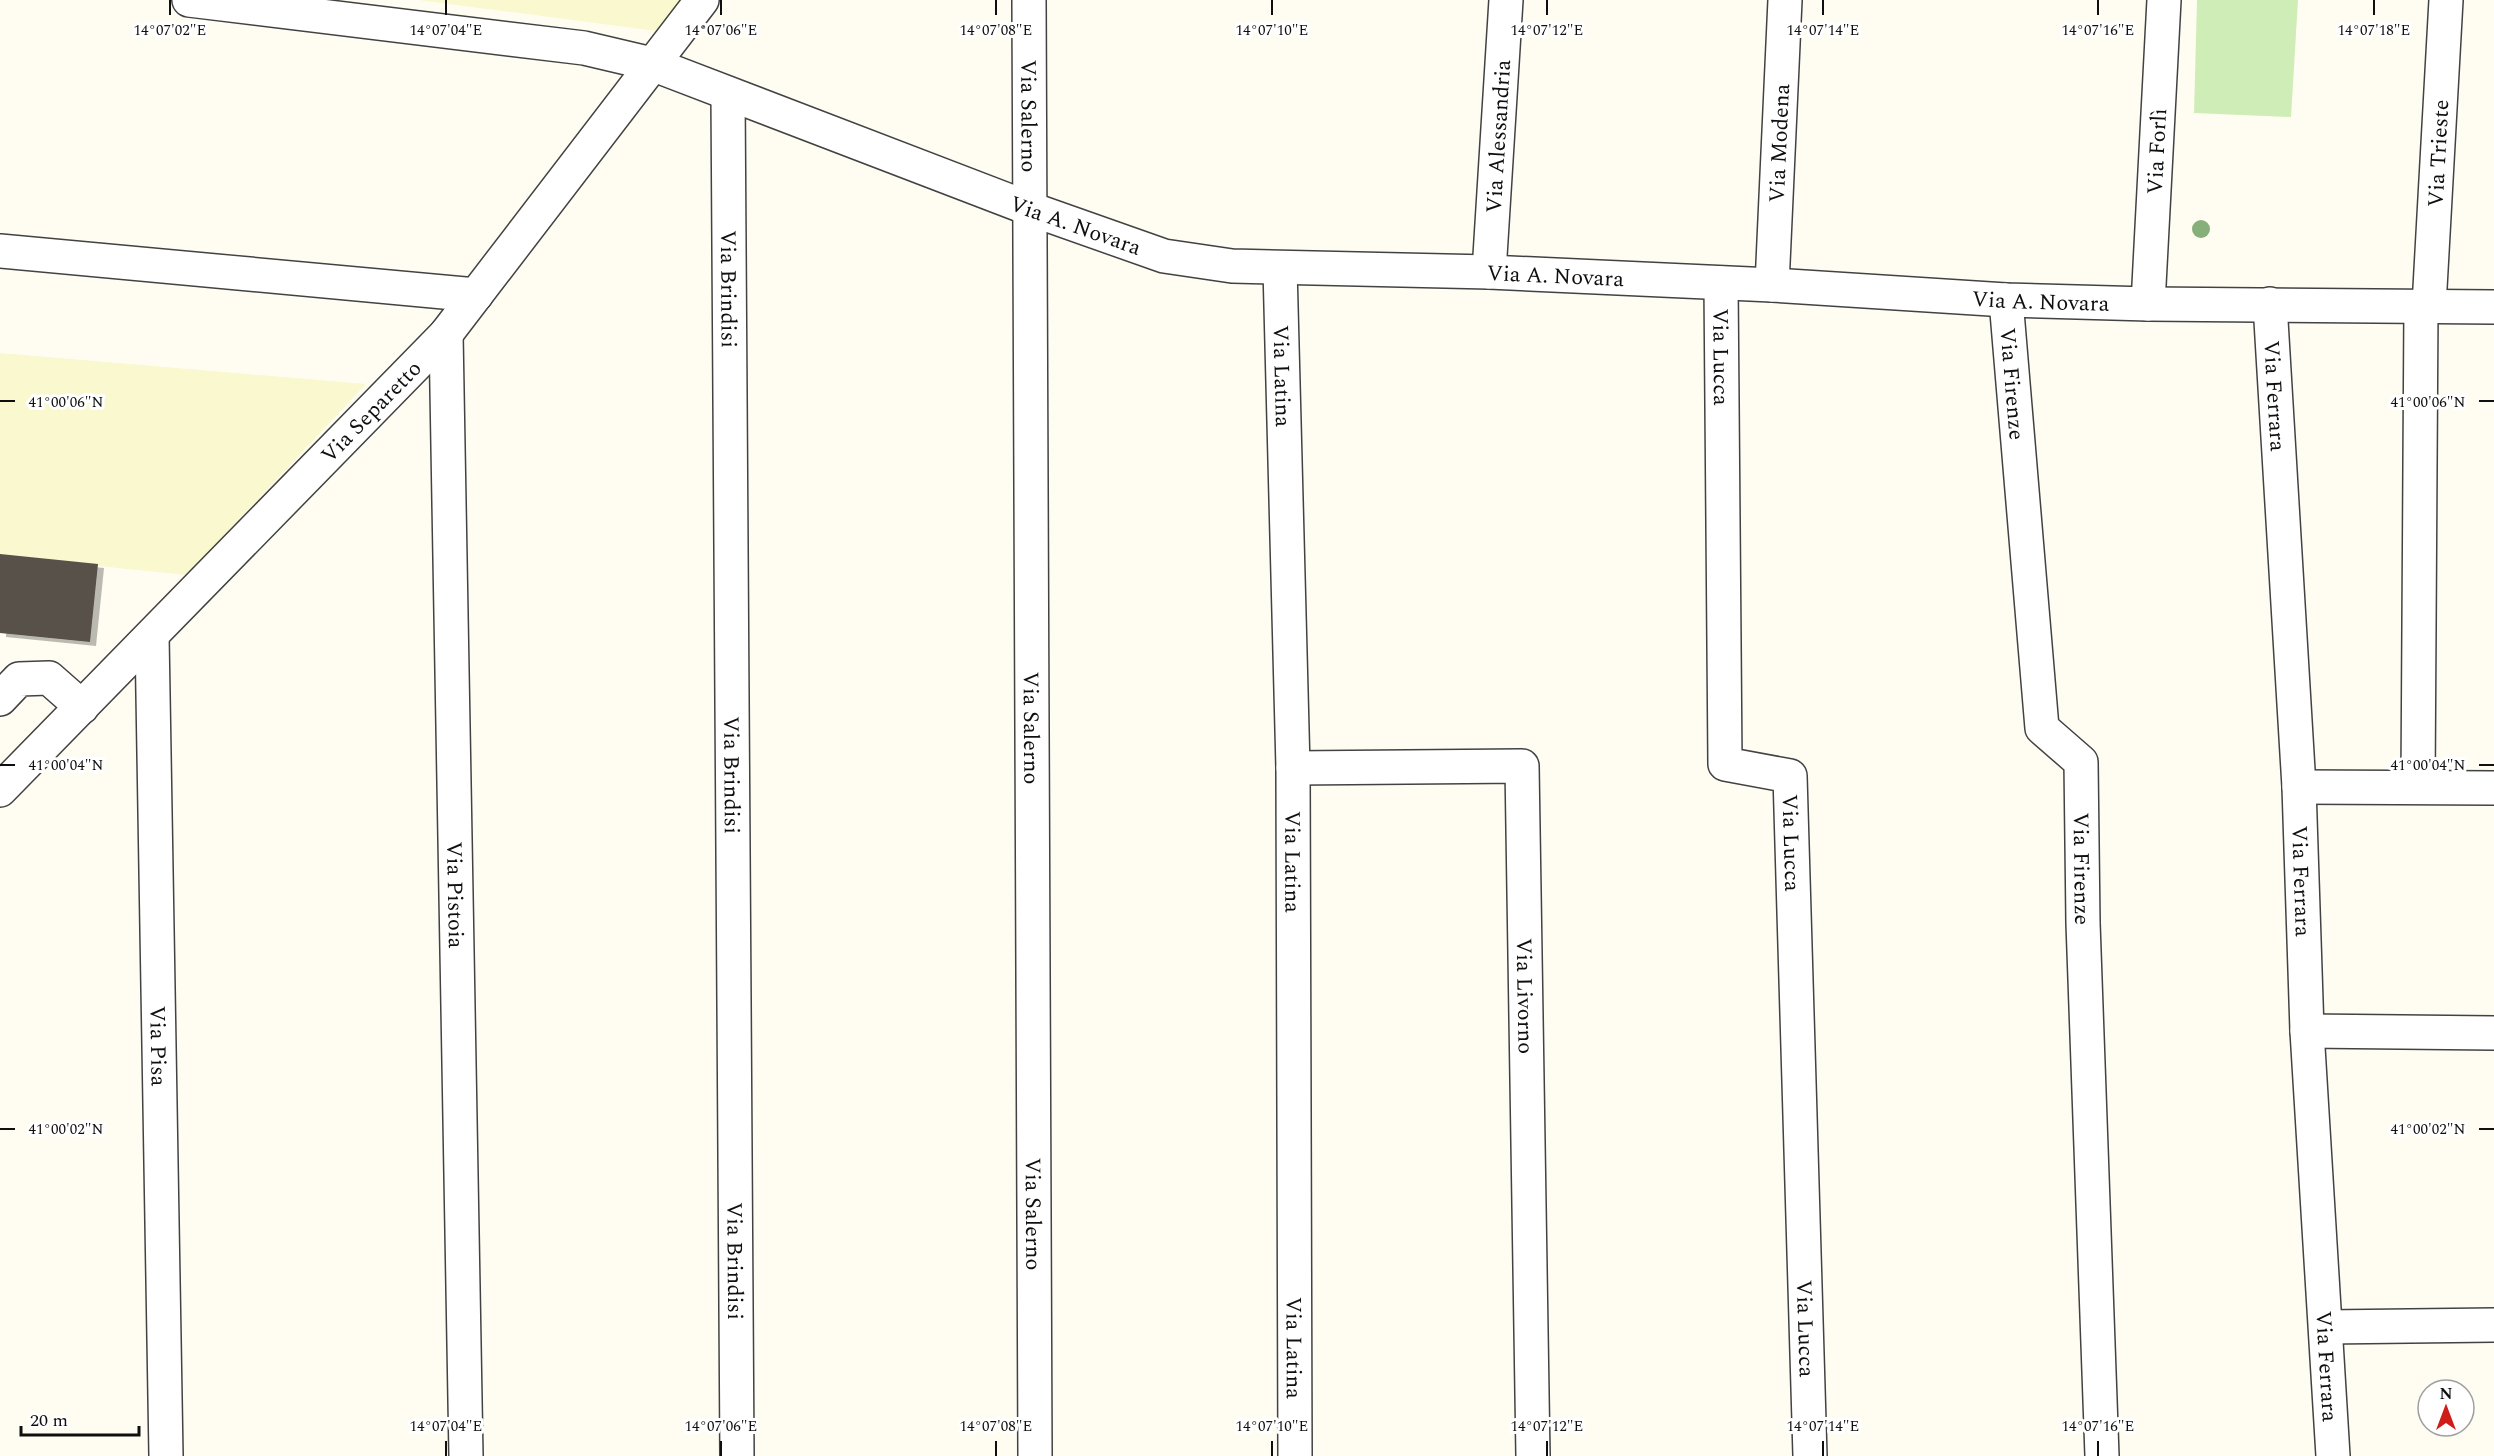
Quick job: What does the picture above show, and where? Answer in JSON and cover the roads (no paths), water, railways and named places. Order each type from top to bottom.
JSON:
[{"type":"street","name":"Via A. Novara","points":[[189,0],[584,48],[652,64],[1028,208],[1164,256],[1232,266],[1489,272],[1772,285],[2006,300],[2148,304],[2494,307]]},
{"type":"street","name":"Via Separetto","points":[[0,790],[446,334],[702,0]]},
{"type":"street","name":"Via Salerno","points":[[1029,0],[1028,208],[1035,1456]]},
{"type":"street","name":"Via Alessandria","points":[[1489,272],[1506,0]]},
{"type":"street","name":"Via Modena","points":[[1772,285],[1785,0]]},
{"type":"street","name":"Via Forlì","points":[[2148,304],[2164,0]]},
{"type":"street","name":"Via Trieste","points":[[2418,788],[2425,306],[2446,0]]},
{"type":"street","name":"Via Brindisi","points":[[728,94],[737,1456]]},
{"type":"street","points":[[0,251],[476,295]]},
{"type":"street","name":"Via Latina","points":[[1280,268],[1293,768],[1295,1456]]},
{"type":"street","name":"Via Lucca","points":[[1721,284],[1725,764],[1790,776],[1810,1456]]},
{"type":"street","name":"Via Firenze","points":[[2006,300],[2042,728],[2081,762],[2084,935],[2102,1456]]},
{"type":"street","name":"Via Ferrara","points":[[2270,304],[2299,787],[2307,1031],[2333,1456]]},
{"type":"street","name":"Via Pistoia","points":[[446,334],[466,1456]]},
{"type":"street","name":"Via Pisa","points":[[152,636],[166,1456]]},
{"type":"street","points":[[0,699],[19,680],[49,678],[82,707]]},
{"type":"street","name":"Via Livorno","points":[[1293,768],[1522,766],[1533,1456]]},
{"type":"street","points":[[2299,787],[2494,788]]},
{"type":"street","points":[[2307,1031],[2494,1033]]},
{"type":"street","points":[[2326,1327],[2494,1325]]}]
